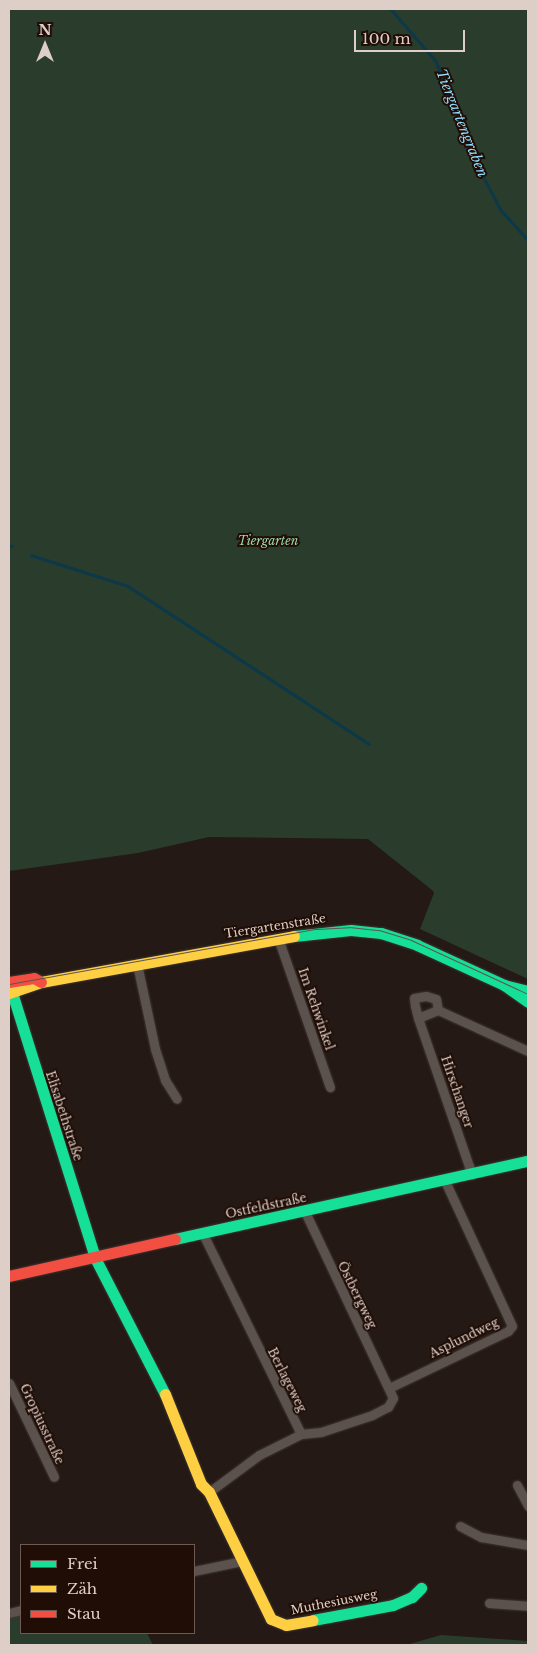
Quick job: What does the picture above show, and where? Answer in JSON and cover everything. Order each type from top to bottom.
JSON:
[{"type":"street","name":"Tiergartenstraße","points":[[9,988],[278,938],[335,930],[381,933],[417,945],[504,985],[528,1002]]},
{"type":"street","name":"Im Rehwinkel","points":[[278,938],[330,1087]]},
{"type":"street","points":[[137,964],[155,1049],[165,1080],[177,1099]]},
{"type":"street","name":"Tiergartenstraße","points":[[504,985],[528,990]]},
{"type":"street","name":"Elisabethstraße","points":[[9,988],[95,1258]]},
{"type":"street","name":"Hirschanger","points":[[472,1175],[418,1018],[414,998],[426,996],[436,999],[438,1010],[528,1051]]},
{"type":"street","points":[[418,1018],[438,1010]]},
{"type":"street","name":"Ostfeldstraße","points":[[9,1276],[445,1181],[528,1161]]},
{"type":"street","name":"Asplundweg","points":[[389,1388],[508,1331],[512,1326],[445,1181]]},
{"type":"street","name":"Östbergweg","points":[[305,1212],[389,1388]]},
{"type":"street","name":"Berlageweg","points":[[203,1234],[301,1434]]},
{"type":"street","name":"Muthesiusweg","points":[[95,1258],[167,1397],[201,1484],[209,1492],[272,1619],[278,1624],[393,1605],[412,1597],[420,1588]]},
{"type":"street","name":"Gropiusstraße","points":[[9,1383],[54,1477]]},
{"type":"street","points":[[209,1492],[259,1455],[301,1434],[338,1428],[388,1407],[393,1398],[389,1388]]},
{"type":"street","points":[[517,1485],[528,1506]]},
{"type":"street","points":[[460,1526],[481,1537],[528,1545]]},
{"type":"street","points":[[195,1572],[242,1561]]},
{"type":"street","points":[[489,1603],[528,1606]]},
{"type":"green space","name":"Tiergarten","points":[[9,9],[528,9],[528,979],[420,929],[434,893],[368,839],[209,837],[138,853],[9,871]]},
{"type":"green space","points":[[20,1615],[20,1634],[148,1634],[153,1645],[9,1645],[9,1617]]},
{"type":"green space","points":[[441,1635],[528,1641],[528,1645],[406,1645]]},
{"type":"waterway","name":"Tiergartengraben","points":[[391,9],[436,61],[475,161],[501,210],[528,240]]},
{"type":"waterway","points":[[31,555],[128,586],[369,744]]},
{"type":"tram line","points":[[9,984],[316,929],[349,927],[379,930],[411,940],[528,994]]},
{"type":"traffic: fast","points":[[294,936],[351,930],[381,933],[417,945],[504,985],[528,1002]]},
{"type":"traffic: fast","points":[[9,983],[95,1258],[165,1394]]},
{"type":"traffic: fast","points":[[504,985],[528,991]]},
{"type":"traffic: fast","points":[[175,1239],[528,1161]]},
{"type":"traffic: fast","points":[[313,1620],[393,1605],[412,1597],[421,1588]]},
{"type":"traffic: slow","points":[[9,993],[41,982],[294,936]]},
{"type":"traffic: slow","points":[[165,1394],[201,1484],[209,1492],[271,1619],[286,1625],[313,1620]]},
{"type":"traffic: jam","points":[[9,982],[34,978],[41,982]]},
{"type":"traffic: jam","points":[[9,1276],[175,1239]]}]
